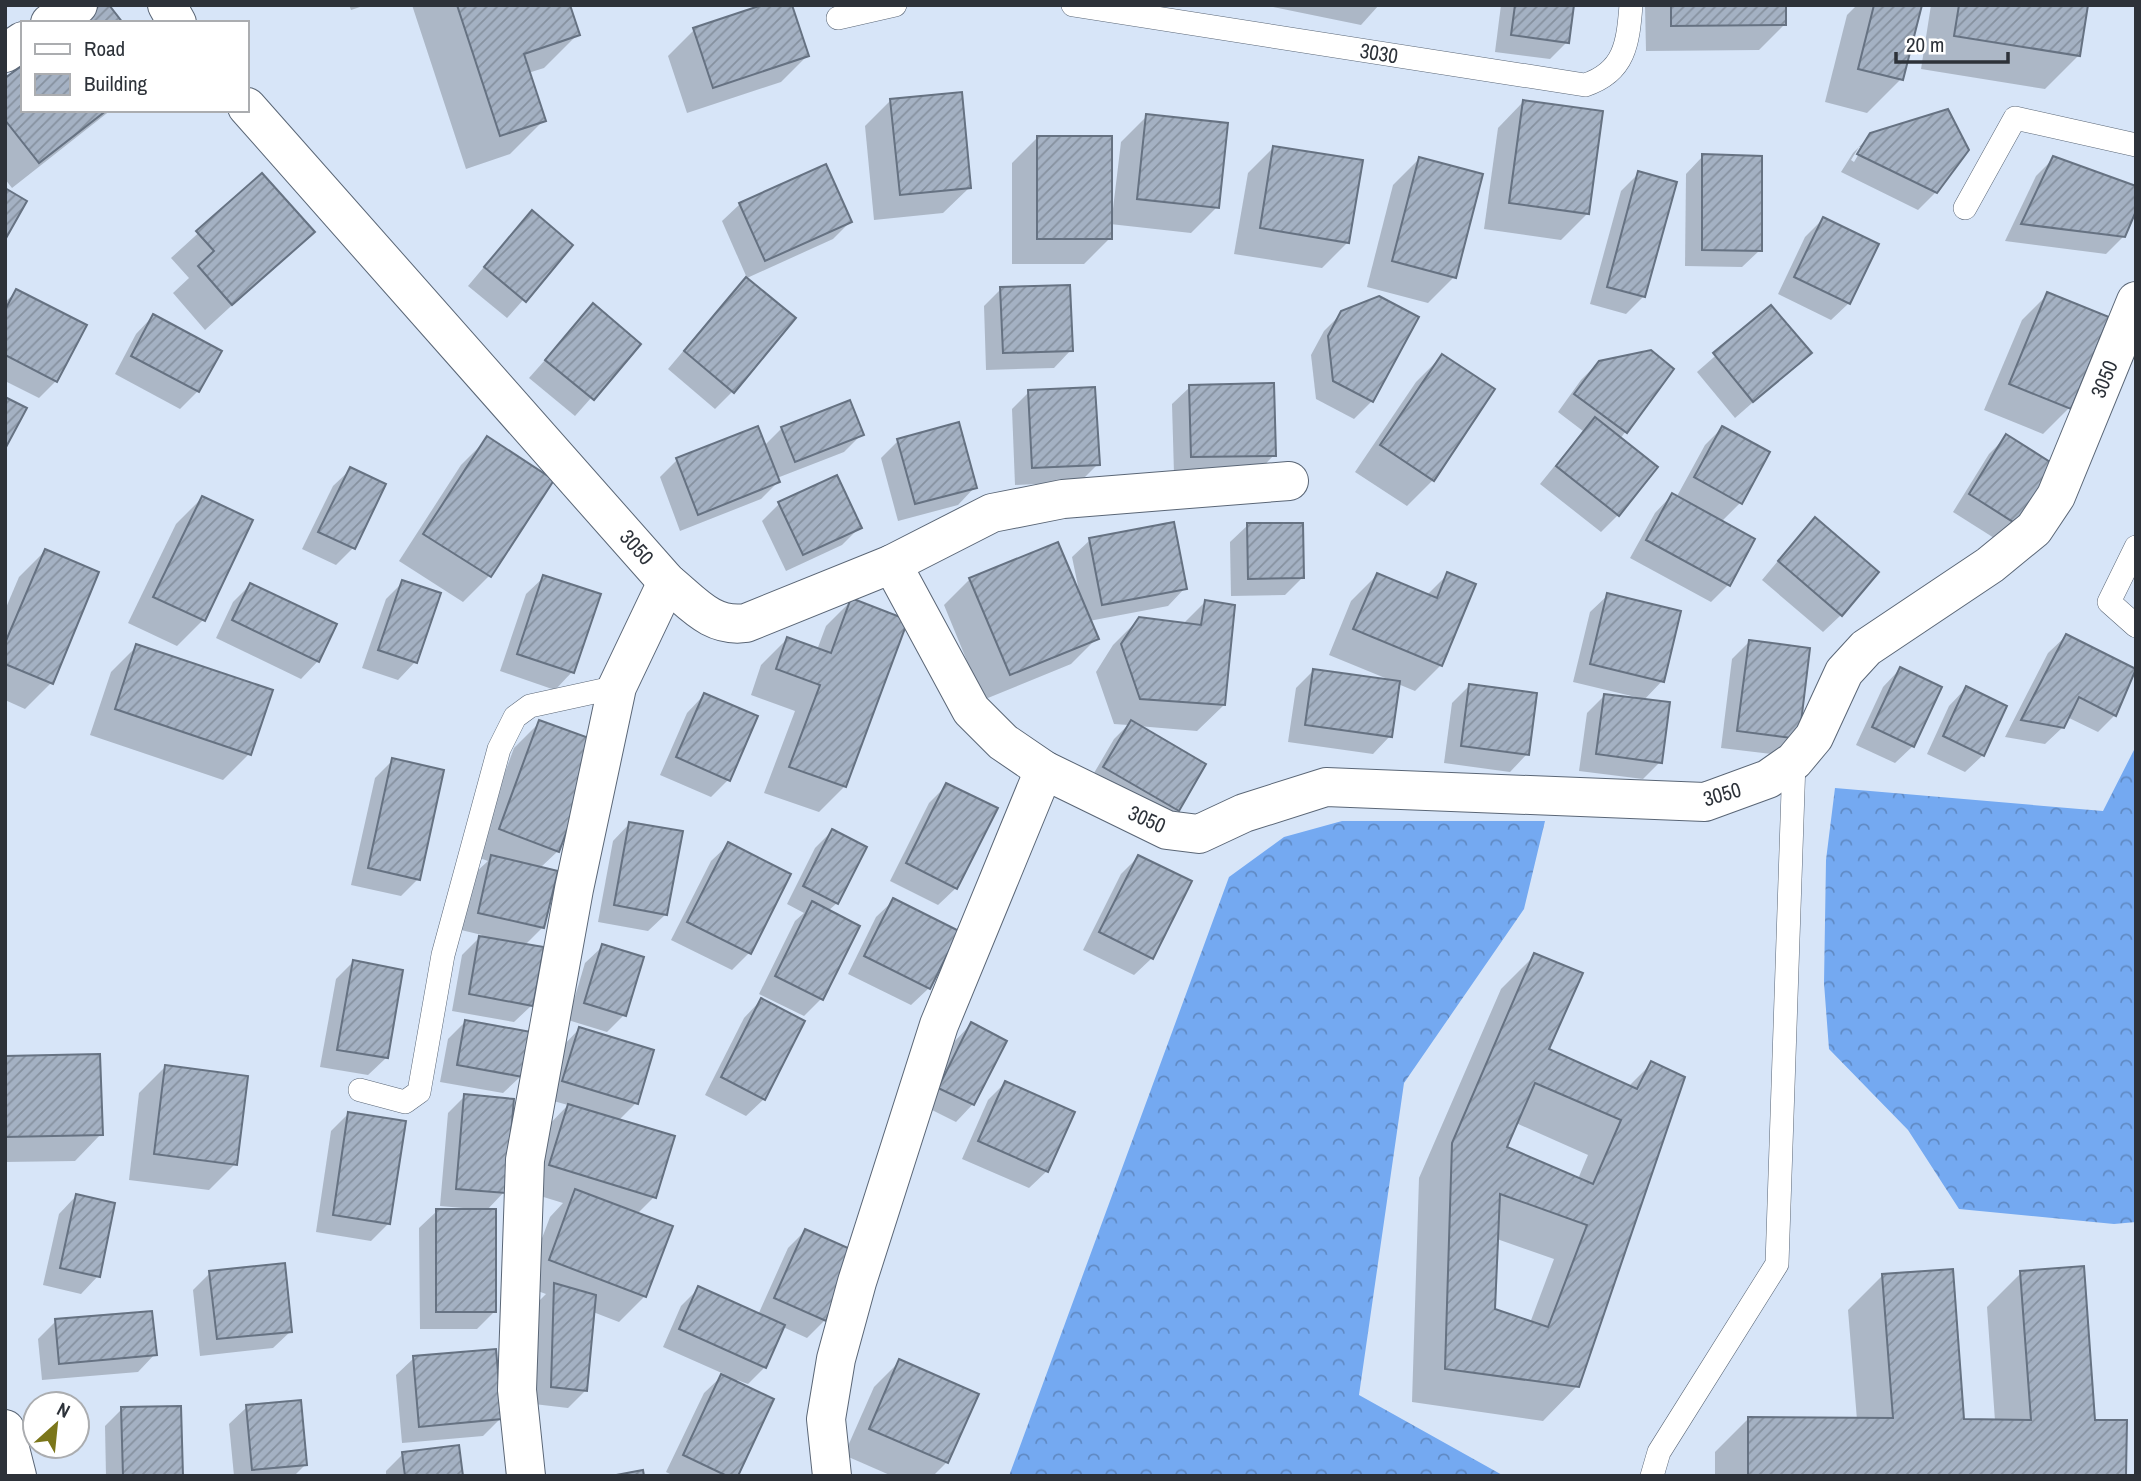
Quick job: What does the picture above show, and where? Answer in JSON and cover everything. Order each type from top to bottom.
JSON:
[{"type":"street","points":[[53,21],[78,5]]},
{"type":"street","points":[[167,5],[176,21]]},
{"type":"street","points":[[5,53],[21,42]]},
{"type":"street","name":"3050","points":[[248,108],[667,582],[712,620],[731,625],[746,624],[892,564],[971,710],[1003,743],[1044,770],[1167,830],[1199,834],[1244,813],[1326,787],[1705,803],[1768,779],[1794,761],[1814,737],[1844,672],[1866,648],[1990,565],[2034,529],[2056,496],[2136,301]]},
{"type":"street","points":[[892,564],[992,513],[1063,499],[1289,481]]},
{"type":"street","points":[[526,1476],[517,1390],[525,1160],[574,889],[617,687],[667,582]]},
{"type":"street","points":[[832,1476],[826,1419],[836,1359],[857,1282],[939,1025],[1044,770]]},
{"type":"street","points":[[5,1429],[17,1476]]},
{"type":"lane","points":[[838,18],[895,5]]},
{"type":"lane","name":"3030","points":[[1073,5],[1585,85],[1601,80],[1614,69],[1625,46],[1631,5]]},
{"type":"lane","points":[[1965,208],[2015,118],[2136,145]]},
{"type":"lane","points":[[2136,547],[2109,602],[2136,625]]},
{"type":"lane","points":[[360,1090],[405,1102],[419,1091],[443,955],[499,749],[515,717],[530,706],[617,687]]},
{"type":"lane","points":[[1651,1476],[1659,1452],[1777,1264],[1794,761]]},
{"type":"green space","points":[[2136,746],[2136,1222],[2114,1224],[1959,1209],[1908,1130],[1829,1049],[1824,983],[1826,860],[1835,788],[2103,811]]},
{"type":"green space","points":[[1342,821],[1545,821],[1524,909],[1404,1083],[1359,1395],[1504,1476],[1009,1476],[1229,877],[1284,837]]},
{"type":"building","points":[[99,5],[109,5],[121,21],[79,21]]},
{"type":"building","points":[[457,5],[570,5],[580,35],[524,54],[546,121],[500,136]]},
{"type":"building","points":[[762,5],[792,5],[809,56],[713,88],[693,28]]},
{"type":"building","points":[[1515,5],[1574,5],[1569,43],[1511,35]]},
{"type":"building","points":[[1671,5],[1786,5],[1786,25],[1671,26]]},
{"type":"building","points":[[1874,5],[1922,5],[1903,80],[1858,69]]},
{"type":"building","points":[[1959,5],[2088,5],[2080,56],[1954,36]]},
{"type":"building","points":[[21,66],[21,112],[104,112],[39,163],[5,120],[5,78]]},
{"type":"building","points":[[962,92],[971,188],[900,195],[890,99]]},
{"type":"building","points":[[1523,100],[1603,111],[1589,214],[1509,203]]},
{"type":"building","points":[[1948,109],[1969,150],[1937,193],[1857,154],[1870,133]]},
{"type":"building","points":[[1146,114],[1228,123],[1219,208],[1137,199]]},
{"type":"building","points":[[1037,136],[1112,136],[1112,239],[1037,239]]},
{"type":"building","points":[[1273,146],[1363,160],[1349,243],[1260,228]]},
{"type":"building","points":[[1702,154],[1762,156],[1762,251],[1702,250]]},
{"type":"building","points":[[2053,156],[2136,186],[2136,211],[2125,237],[2021,224]]},
{"type":"building","points":[[1419,157],[1483,174],[1456,278],[1392,261]]},
{"type":"building","points":[[826,164],[852,222],[765,261],[739,203]]},
{"type":"building","points":[[1638,171],[1677,182],[1645,297],[1607,287]]},
{"type":"building","points":[[262,173],[315,232],[232,305],[198,266],[214,251],[196,231]]},
{"type":"building","points":[[5,188],[27,201],[5,240]]},
{"type":"building","points":[[532,210],[573,245],[526,302],[484,267]]},
{"type":"building","points":[[1823,217],[1879,244],[1850,304],[1794,277]]},
{"type":"building","points":[[746,277],[796,318],[734,393],[684,351]]},
{"type":"building","points":[[1070,285],[1073,351],[1003,353],[1000,287]]},
{"type":"building","points":[[16,289],[87,325],[57,382],[5,355],[5,310]]},
{"type":"building","points":[[2047,292],[2109,317],[2071,409],[2009,384]]},
{"type":"building","points":[[1379,296],[1419,317],[1373,402],[1333,381],[1328,336],[1341,311]]},
{"type":"building","points":[[593,303],[641,344],[594,400],[545,360]]},
{"type":"building","points":[[1771,305],[1812,353],[1753,402],[1713,353]]},
{"type":"building","points":[[153,314],[222,351],[199,392],[131,356]]},
{"type":"building","points":[[1651,350],[1674,369],[1627,433],[1574,394],[1599,361]]},
{"type":"building","points":[[1442,354],[1495,389],[1434,481],[1380,445]]},
{"type":"building","points":[[1274,383],[1276,456],[1191,457],[1189,385]]},
{"type":"building","points":[[1095,387],[1100,465],[1032,468],[1028,390]]},
{"type":"building","points":[[5,397],[27,408],[5,449]]},
{"type":"building","points":[[850,400],[864,435],[795,462],[781,427]]},
{"type":"building","points":[[1595,417],[1658,467],[1619,516],[1556,466]]},
{"type":"building","points":[[959,422],[977,488],[915,504],[897,439]]},
{"type":"building","points":[[758,426],[780,482],[698,515],[676,458]]},
{"type":"building","points":[[1722,426],[1770,452],[1742,504],[1694,477]]},
{"type":"building","points":[[2006,434],[2058,467],[2021,527],[1969,494]]},
{"type":"building","points":[[487,436],[554,480],[491,577],[423,534]]},
{"type":"building","points":[[350,467],[386,484],[355,549],[318,532]]},
{"type":"building","points":[[837,475],[862,528],[803,555],[778,502]]},
{"type":"building","points":[[1672,493],[1755,539],[1730,586],[1646,540]]},
{"type":"building","points":[[202,496],[253,520],[205,621],[153,597]]},
{"type":"building","points":[[1815,517],[1879,572],[1842,616],[1778,561]]},
{"type":"building","points":[[1174,522],[1187,589],[1102,605],[1089,538]]},
{"type":"building","points":[[1247,523],[1303,523],[1304,578],[1248,579]]},
{"type":"building","points":[[1058,542],[1099,639],[1010,675],[969,578]]},
{"type":"building","points":[[45,549],[99,572],[53,684],[5,664],[5,643]]},
{"type":"building","points":[[1447,572],[1476,584],[1442,666],[1353,629],[1377,573],[1437,598]]},
{"type":"building","points":[[543,575],[601,594],[574,673],[517,654]]},
{"type":"building","points":[[402,580],[441,593],[417,663],[378,650]]},
{"type":"building","points":[[250,583],[337,624],[319,662],[232,620]]},
{"type":"building","points":[[1607,593],[1681,611],[1664,682],[1590,664]]},
{"type":"building","points":[[851,598],[908,620],[846,787],[789,767],[820,685],[776,669],[787,637],[831,653]]},
{"type":"building","points":[[1205,600],[1235,605],[1225,705],[1140,699],[1121,644],[1139,617],[1201,625]]},
{"type":"building","points":[[2066,634],[2136,669],[2116,716],[2079,697],[2064,728],[2021,720]]},
{"type":"building","points":[[1749,640],[1810,648],[1799,739],[1737,731]]},
{"type":"building","points":[[136,644],[273,690],[251,755],[115,709]]},
{"type":"building","points":[[1900,667],[1942,687],[1914,747],[1872,727]]},
{"type":"building","points":[[1313,669],[1400,681],[1392,737],[1305,725]]},
{"type":"building","points":[[1469,684],[1537,693],[1529,755],[1461,746]]},
{"type":"building","points":[[1966,686],[2007,706],[1984,756],[1943,736]]},
{"type":"building","points":[[704,693],[758,716],[730,781],[676,757]]},
{"type":"building","points":[[1604,694],[1670,702],[1662,763],[1596,754]]},
{"type":"building","points":[[539,720],[600,742],[559,852],[499,829]]},
{"type":"building","points":[[1131,720],[1206,764],[1179,811],[1103,767]]},
{"type":"building","points":[[392,758],[444,770],[420,880],[368,868]]},
{"type":"building","points":[[946,783],[998,808],[957,889],[906,863]]},
{"type":"building","points":[[629,822],[683,831],[667,915],[614,905]]},
{"type":"building","points":[[832,829],[867,847],[838,904],[803,886]]},
{"type":"building","points":[[728,842],[791,874],[751,954],[687,922]]},
{"type":"building","points":[[491,855],[558,871],[544,928],[478,913]]},
{"type":"building","points":[[1138,855],[1192,881],[1153,959],[1099,932]]},
{"type":"building","points":[[893,898],[959,931],[930,989],[864,956]]},
{"type":"building","points":[[812,901],[860,926],[823,1000],[775,976]]},
{"type":"building","points":[[479,936],[544,947],[533,1006],[469,994]]},
{"type":"building","points":[[602,944],[644,957],[626,1016],[584,1003]]},
{"type":"building","points":[[1534,953],[1583,973],[1549,1049],[1637,1089],[1651,1061],[1685,1077],[1579,1387],[1445,1369],[1452,1143]],"holes":[[[1535,1083],[1621,1120],[1593,1184],[1507,1147]],[[1500,1194],[1587,1225],[1548,1327],[1495,1309]]]},
{"type":"building","points":[[353,960],[403,970],[388,1058],[337,1050]]},
{"type":"building","points":[[761,998],[805,1021],[765,1100],[721,1077]]},
{"type":"building","points":[[465,1020],[531,1032],[523,1077],[457,1065]]},
{"type":"building","points":[[971,1022],[1007,1041],[974,1105],[938,1088]]},
{"type":"building","points":[[579,1027],[654,1050],[638,1104],[562,1081]]},
{"type":"building","points":[[100,1054],[103,1135],[5,1137],[5,1056]]},
{"type":"building","points":[[165,1065],[248,1076],[237,1165],[154,1154]]},
{"type":"building","points":[[1005,1081],[1075,1112],[1048,1172],[978,1141]]},
{"type":"building","points":[[464,1094],[514,1099],[506,1193],[456,1189]]},
{"type":"building","points":[[568,1104],[675,1136],[656,1198],[549,1165]]},
{"type":"building","points":[[348,1112],[406,1121],[390,1224],[333,1215]]},
{"type":"building","points":[[575,1189],[673,1226],[646,1297],[549,1260]]},
{"type":"building","points":[[76,1194],[115,1203],[100,1277],[60,1268]]},
{"type":"building","points":[[436,1209],[496,1209],[496,1312],[436,1312]]},
{"type":"building","points":[[805,1229],[857,1252],[826,1321],[774,1298]]},
{"type":"building","points":[[285,1263],[292,1332],[217,1339],[209,1271]]},
{"type":"building","points":[[2084,1266],[2095,1420],[2127,1420],[2126,1476],[1748,1476],[1748,1417],[1893,1418],[1882,1274],[1953,1269],[1964,1419],[2031,1420],[2020,1271]]},
{"type":"building","points":[[554,1283],[596,1295],[587,1391],[551,1387]]},
{"type":"building","points":[[698,1286],[785,1325],[766,1368],[679,1329]]},
{"type":"building","points":[[152,1311],[157,1355],[59,1364],[55,1319]]},
{"type":"building","points":[[496,1349],[502,1419],[419,1427],[413,1356]]},
{"type":"building","points":[[899,1359],[979,1394],[948,1463],[869,1429]]},
{"type":"building","points":[[721,1374],[774,1399],[738,1476],[727,1476],[683,1455]]},
{"type":"building","points":[[301,1400],[307,1465],[252,1470],[246,1405]]},
{"type":"building","points":[[181,1406],[183,1476],[123,1476],[121,1407]]},
{"type":"building","points":[[459,1445],[463,1476],[405,1476],[402,1452]]},
{"type":"building","points":[[643,1470],[644,1476],[611,1476]]}]
